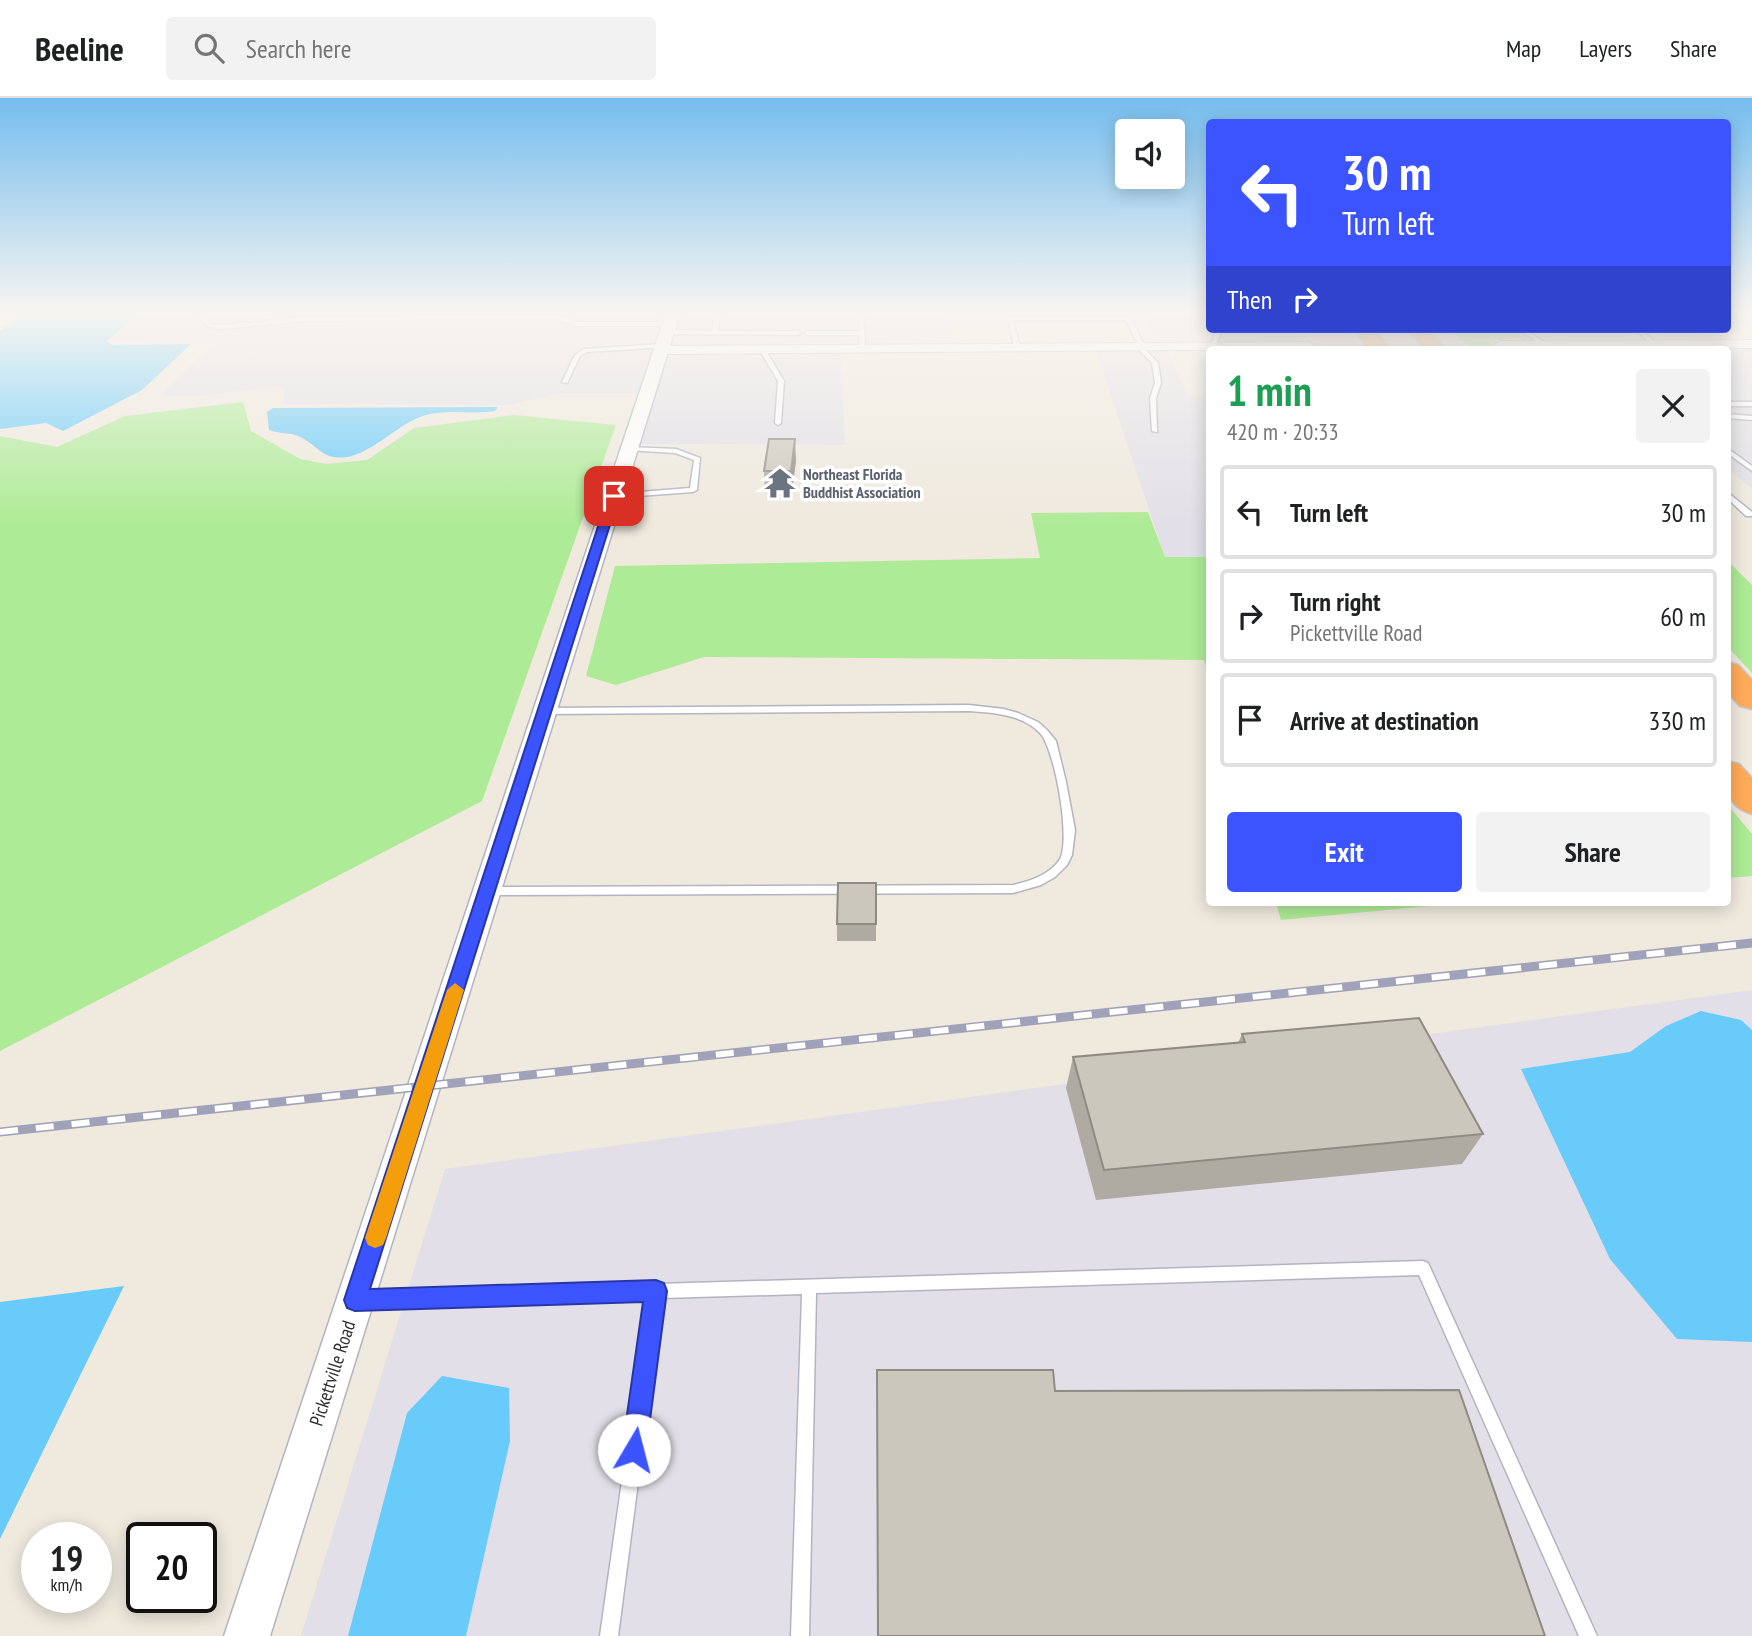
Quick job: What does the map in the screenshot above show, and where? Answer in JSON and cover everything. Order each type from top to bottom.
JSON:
[{"type":"highway","points":[[1731,676],[1752,699]]},
{"type":"highway","points":[[1731,777],[1752,802]]},
{"type":"street","name":"Pickettville Road","points":[[247,1636],[650,382]]},
{"type":"lane","points":[[778,423],[781,382]]},
{"type":"lane","points":[[1155,431],[1153,398],[1158,382]]},
{"type":"lane","points":[[1731,404],[1752,404]]},
{"type":"lane","points":[[1731,416],[1752,418]]},
{"type":"lane","points":[[614,496],[693,490],[696,481],[698,459],[676,451],[629,449]]},
{"type":"lane","points":[[1731,453],[1752,469]]},
{"type":"lane","points":[[1731,498],[1749,514]]},
{"type":"lane","points":[[487,891],[1013,889],[1038,883],[1055,871],[1067,856],[1069,831],[1051,741],[1044,729],[1030,720],[1008,712],[969,708],[545,711]]},
{"type":"lane","points":[[355,1300],[1423,1268],[1588,1636]]},
{"type":"lane","points":[[800,1636],[809,1286]]},
{"type":"lane","points":[[609,1636],[656,1291]]},
{"type":"shaded area","points":[[174,382],[643,382],[639,393],[562,393],[508,405],[284,404],[284,389],[274,386],[199,396],[160,396]]},
{"type":"shaded area","points":[[660,382],[842,382],[845,445],[640,444]]},
{"type":"shaded area","points":[[1106,382],[1181,382],[1188,397],[1206,397],[1206,557],[1165,557]]},
{"type":"shaded area","points":[[1731,382],[1752,382],[1752,489],[1731,471]]},
{"type":"shaded area","points":[[1752,990],[1752,1636],[301,1636],[445,1169]]},
{"type":"green space","points":[[243,402],[251,431],[300,459],[326,464],[367,460],[414,428],[514,415],[616,425],[482,801],[0,1051],[0,436],[57,447],[125,416]]},
{"type":"green space","points":[[1148,512],[1165,557],[1206,557],[1206,667],[1204,660],[704,657],[616,685],[586,676],[615,566],[1040,558],[1031,513]]},
{"type":"green space","points":[[1731,564],[1752,585],[1752,673],[1731,650]]},
{"type":"green space","points":[[1731,809],[1752,834],[1752,876],[1731,878]]},
{"type":"green space","points":[[1277,906],[1428,906],[1281,920]]},
{"type":"water","points":[[0,382],[151,382],[142,390],[63,431],[46,423],[0,429]]},
{"type":"water","points":[[498,407],[495,411],[429,414],[409,422],[364,451],[339,458],[327,455],[296,435],[269,430],[267,412],[273,408]]},
{"type":"water","points":[[1701,1011],[1741,1020],[1752,1030],[1752,1342],[1677,1339],[1610,1259],[1521,1069],[1630,1052],[1666,1026]]},
{"type":"water","points":[[124,1286],[0,1539],[0,1302]]},
{"type":"water","points":[[442,1376],[509,1388],[510,1441],[466,1636],[348,1636],[407,1413]]},
{"type":"building","points":[[769,439],[795,439],[791,471],[764,471]]},
{"type":"building","points":[[838,883],[876,883],[876,924],[837,924]]},
{"type":"building","points":[[1419,1018],[1483,1134],[1104,1170],[1073,1057],[1245,1042],[1242,1034]]},
{"type":"building","points":[[877,1370],[1053,1370],[1055,1391],[1459,1390],[1545,1636],[878,1636]]},
{"type":"railway","points":[[0,1132],[1752,943]]},
{"type":"slow traffic","points":[[375,1238],[455,990]]},
{"type":"place","name":"Northeast Florida Buddhist Association","points":[[780,483]]},
{"type":"route","points":[[614,496],[355,1300],[656,1291],[634,1450]]}]
